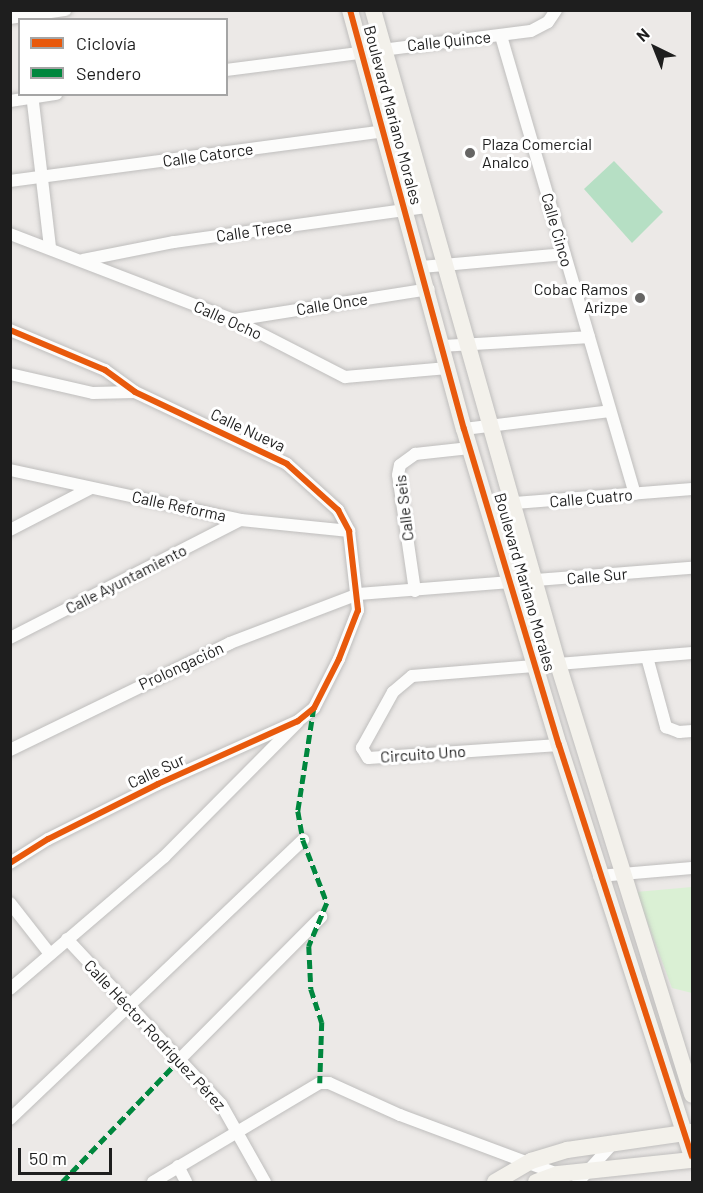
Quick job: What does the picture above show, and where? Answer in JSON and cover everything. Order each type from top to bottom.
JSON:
[{"type":"street","points":[[19,16],[65,10]]},
{"type":"street","name":"Boulevard Mariano Morales","points":[[350,10],[429,289],[464,429],[599,876],[689,1132],[693,1158]]},
{"type":"street","name":"Boulevard Mariano Morales","points":[[373,10],[426,207],[470,346],[558,664],[621,873],[693,1095]]},
{"type":"street","name":"Calle Quince","points":[[228,70],[362,51],[501,36],[542,27],[556,10]]},
{"type":"street","name":"Calle Cinco","points":[[501,36],[635,494]]},
{"type":"street","points":[[10,101],[32,96],[50,248]]},
{"type":"street","name":"Calle Catorce","points":[[10,181],[405,128]]},
{"type":"street","name":"Calle Trece","points":[[83,260],[174,242],[426,207]]},
{"type":"street","name":"Calle Ocho","points":[[10,234],[83,260],[234,320],[345,377],[448,368]]},
{"type":"street","points":[[422,267],[564,254]]},
{"type":"street","name":"Calle Once","points":[[234,320],[429,289]]},
{"type":"street","name":"Calle Nueva","points":[[10,330],[105,370],[135,392],[287,464],[338,510],[349,531],[358,594],[353,628],[314,708]]},
{"type":"street","points":[[442,346],[589,337]]},
{"type":"street","points":[[10,374],[93,393],[135,392]]},
{"type":"street","points":[[464,429],[610,411]]},
{"type":"street","name":"Calle Seis","points":[[415,591],[398,475],[400,465],[415,454],[470,448]]},
{"type":"street","name":"Calle Reforma","points":[[10,470],[241,520],[349,531]]},
{"type":"street","points":[[10,530],[91,488]]},
{"type":"street","name":"Calle Cuatro","points":[[489,506],[693,489]]},
{"type":"street","name":"Calle Ayuntamiento","points":[[10,638],[241,520]]},
{"type":"street","name":"Calle Sur","points":[[358,594],[512,584],[693,568]]},
{"type":"street","name":"Prolongación","points":[[10,750],[230,643],[358,594]]},
{"type":"street","points":[[536,666],[693,653]]},
{"type":"street","points":[[647,657],[666,727],[679,732],[693,731]]},
{"type":"street","name":"Circuito Uno","points":[[536,666],[412,676],[393,692],[362,748],[368,758],[559,745]]},
{"type":"street","name":"Calle Sur","points":[[10,863],[48,839],[148,789],[298,721],[314,708]]},
{"type":"street","points":[[10,989],[164,857],[269,755],[298,721]]},
{"type":"street","points":[[10,1119],[127,1005],[303,840]]},
{"type":"street","points":[[599,876],[693,868]]},
{"type":"street","points":[[10,903],[50,954]]},
{"type":"street","points":[[179,1060],[321,917]]},
{"type":"street","name":"Calle Héctor Rodríguez Pérez","points":[[67,939],[221,1104],[266,1182]]},
{"type":"street","points":[[153,1182],[239,1134],[320,1083],[338,1085],[429,1126],[531,1161],[558,1174]]},
{"type":"street","points":[[495,1182],[531,1161],[616,1140],[689,1132]]},
{"type":"street","points":[[578,1182],[592,1170],[616,1140]]},
{"type":"street","points":[[536,1182],[558,1174],[693,1158]]},
{"type":"street","points":[[178,1166],[186,1182]]},
{"type":"green space","points":[[614,161],[663,212],[632,243],[584,189]]},
{"type":"green space","points":[[692,887],[692,993],[672,988],[636,892]]},
{"type":"marked path","points":[[314,708],[298,811],[303,840],[327,903],[309,946],[311,989],[322,1022],[320,1083]]},
{"type":"marked path","points":[[62,1182],[179,1060]]},
{"type":"cycle path","points":[[350,10],[464,429],[559,745],[692,1156]]},
{"type":"cycle path","points":[[10,330],[105,370],[135,392],[287,464],[338,510],[349,531],[358,610],[339,659],[314,708],[298,721],[158,784],[48,839],[10,863]]},
{"type":"place","name":"Plaza Comercial Analco","points":[[470,153]]},
{"type":"place","name":"Cobac Ramos Arizpe","points":[[640,298]]}]
